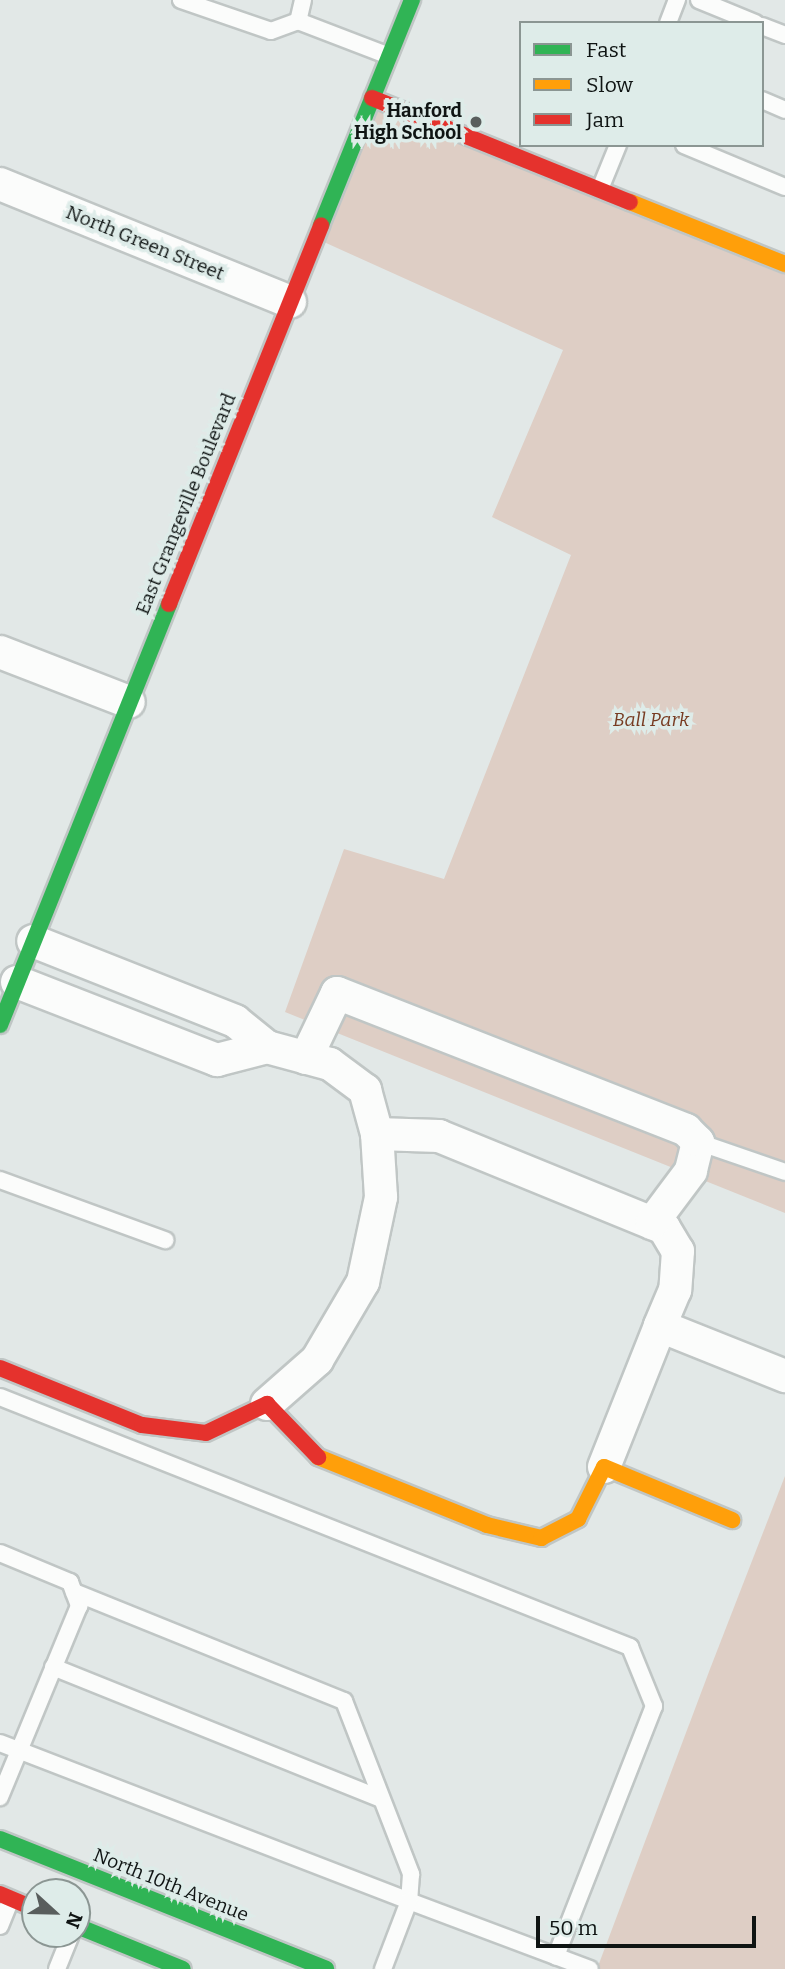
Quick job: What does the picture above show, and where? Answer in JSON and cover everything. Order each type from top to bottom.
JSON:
[{"type":"main road","name":"East Grangeville Boulevard","points":[[0,1024],[412,0]]},
{"type":"main road","points":[[372,98],[785,264]]},
{"type":"main road","points":[[0,1368],[142,1425],[205,1433],[267,1404],[314,1455],[486,1525],[541,1538],[578,1519],[604,1467],[732,1520]]},
{"type":"main road","name":"North 10th Avenue","points":[[0,1839],[326,1969]]},
{"type":"main road","points":[[91,1932],[183,1969]]},
{"type":"street","name":"North Green Street","points":[[0,184],[290,302]]},
{"type":"street","points":[[0,652],[129,702]]},
{"type":"street","points":[[33,941],[235,1021],[267,1047],[330,1064],[365,1090],[377,1134],[381,1197],[363,1282],[317,1360],[267,1404]]},
{"type":"street","points":[[17,982],[217,1060],[267,1047]]},
{"type":"street","points":[[306,1058],[338,993],[686,1130],[698,1142],[691,1171],[652,1223]]},
{"type":"street","points":[[163,1039],[180,1000]]},
{"type":"street","points":[[377,1134],[439,1136],[664,1228],[678,1251],[675,1290],[604,1467]]},
{"type":"street","points":[[660,1326],[785,1376]]},
{"type":"lane","points":[[181,0],[271,31],[298,22],[389,56]]},
{"type":"lane","points":[[298,22],[303,0]]},
{"type":"lane","points":[[669,21],[677,0]]},
{"type":"lane","points":[[699,0],[750,21]]},
{"type":"lane","points":[[764,27],[785,35]]},
{"type":"lane","points":[[764,101],[785,110]]},
{"type":"lane","points":[[600,189],[617,147]]},
{"type":"lane","points":[[689,147],[785,187]]},
{"type":"lane","points":[[698,1142],[785,1172]]},
{"type":"lane","points":[[0,1180],[165,1240]]},
{"type":"lane","points":[[0,1397],[630,1647],[654,1706],[556,1956]]},
{"type":"lane","points":[[0,1553],[70,1582],[79,1606],[0,1797]]},
{"type":"lane","points":[[74,1592],[344,1701],[411,1874],[409,1901],[383,1969]]},
{"type":"lane","points":[[53,1668],[381,1799]]},
{"type":"lane","points":[[0,1743],[590,1969]]},
{"type":"lane","points":[[0,1926],[6,1897]]},
{"type":"lane","points":[[57,1969],[65,1948]]},
{"type":"green space","name":"Ball Park","points":[[372,98],[785,264],[785,1213],[285,1012],[344,849],[444,879],[571,555],[492,517],[563,350],[315,238]]},
{"type":"green space","points":[[785,1476],[785,1969],[597,1969],[710,1669]]},
{"type":"traffic: fast","points":[[321,225],[412,0]]},
{"type":"traffic: fast","points":[[0,1025],[169,604]]},
{"type":"traffic: fast","points":[[0,1839],[326,1969]]},
{"type":"traffic: fast","points":[[91,1932],[183,1969]]},
{"type":"traffic: slow","points":[[630,202],[785,264]]},
{"type":"traffic: slow","points":[[318,1457],[487,1525],[541,1538],[578,1519],[604,1467],[732,1520]]},
{"type":"traffic: jam","points":[[372,98],[630,202]]},
{"type":"traffic: jam","points":[[169,604],[321,225]]},
{"type":"traffic: jam","points":[[0,1368],[142,1425],[206,1433],[267,1404],[318,1457]]},
{"type":"traffic: jam","points":[[0,1894],[21,1903]]},
{"type":"place","name":"Hanford High School","points":[[476,122]]}]
